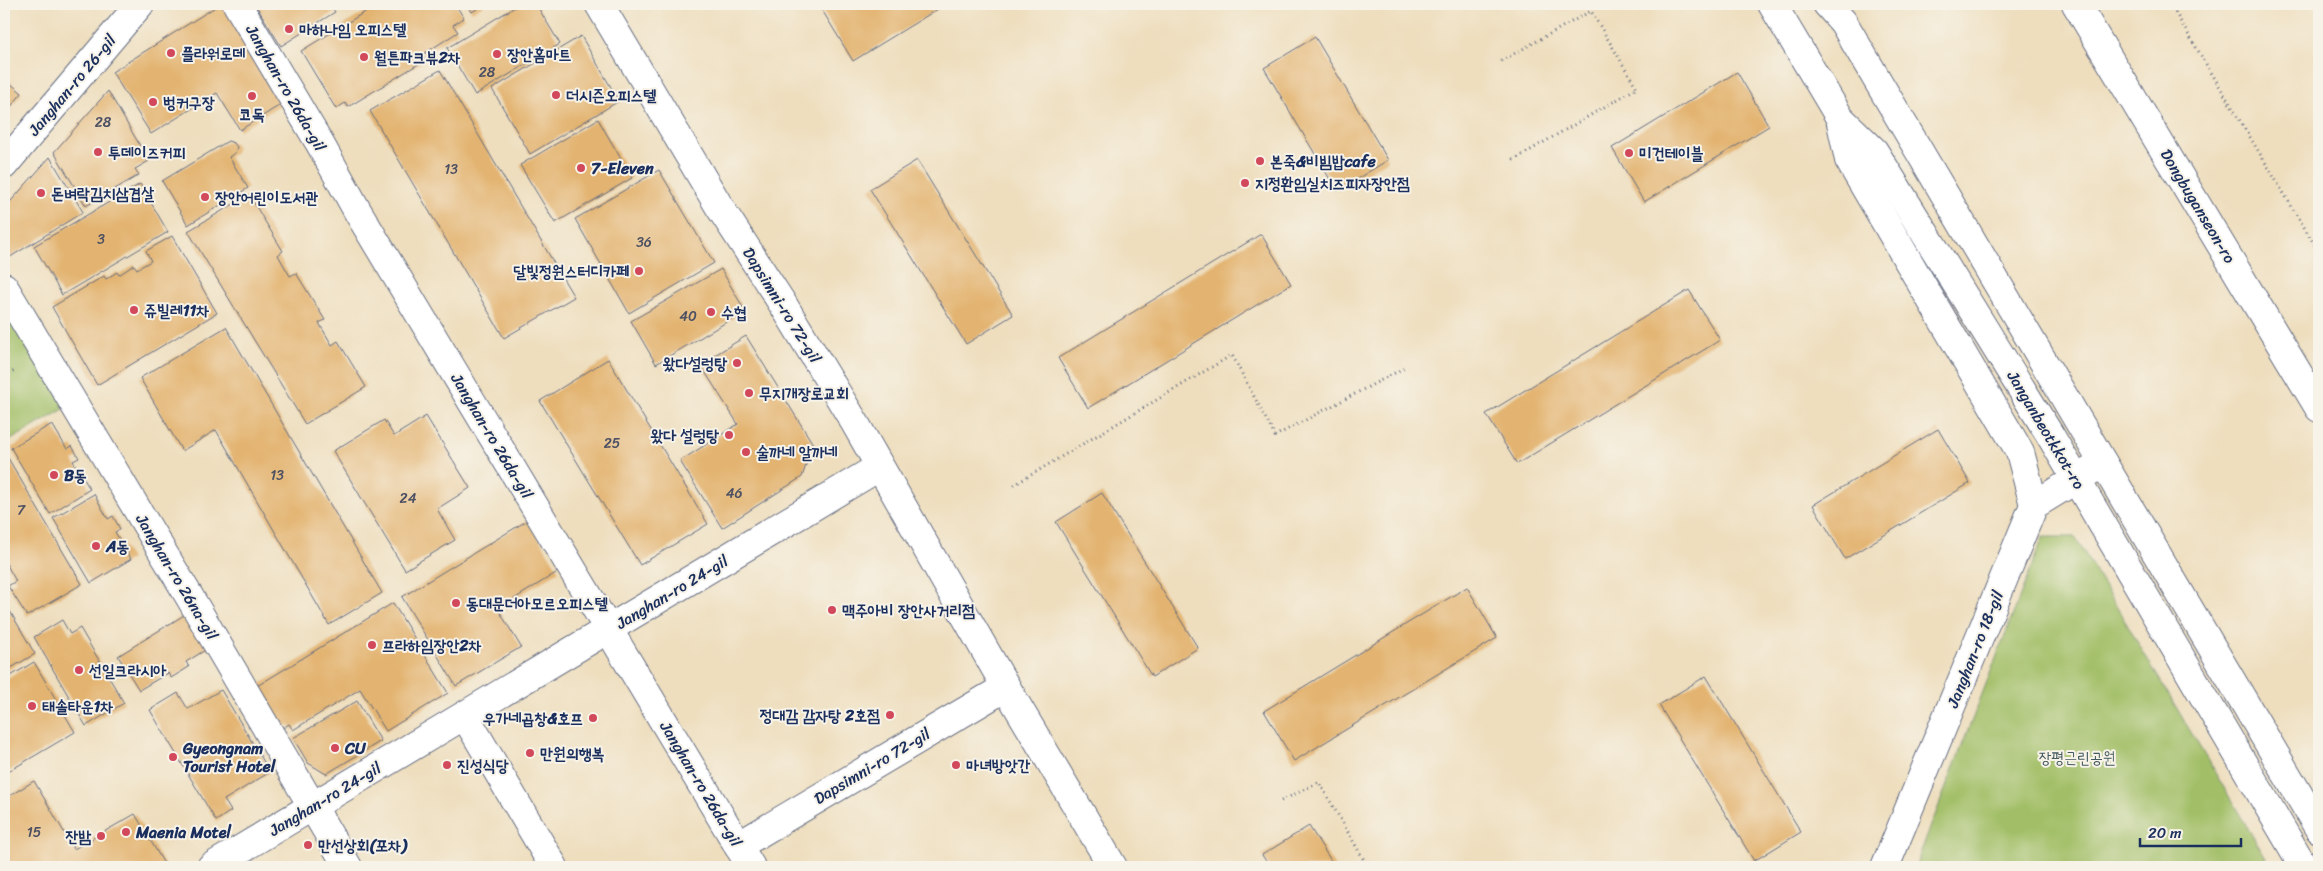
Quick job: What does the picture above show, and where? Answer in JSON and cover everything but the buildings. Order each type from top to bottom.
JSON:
[{"type":"main road","name":"Janghan-ro 26-gil","points":[[4,165],[140,4]]},
{"type":"main road","name":"Janghan-ro 26da-gil","points":[[236,4],[341,184],[745,857]]},
{"type":"main road","name":"Dapsimni-ro 72-gil","points":[[598,4],[709,191],[794,323],[855,423],[1006,687],[1113,867]]},
{"type":"main road","name":"Janganbeotkkot-ro","points":[[1772,4],[1840,118],[1874,151],[2076,480],[2304,867]]},
{"type":"main road","name":"Janganbeotkkot-ro","points":[[1827,4],[1843,22],[2319,829]]},
{"type":"main road","name":"Dongbuganseon-ro","points":[[2076,4],[2319,408]]},
{"type":"main road","points":[[1840,118],[1849,160],[2020,452],[2034,505],[2103,463]]},
{"type":"main road","name":"Janghan-ro 26na-gil","points":[[4,287],[194,604],[311,807],[348,867]]},
{"type":"main road","name":"Janghan-ro 24-gil","points":[[211,867],[879,467]]},
{"type":"main road","name":"Janghan-ro 18-gil","points":[[1885,867],[2034,505]]},
{"type":"main road","name":"Dapsimni-ro 72-gil","points":[[745,857],[1006,687]]},
{"type":"main road","points":[[465,716],[554,867]]},
{"type":"path","points":[[2170,4],[2319,252]]},
{"type":"path","points":[[1500,61],[1591,11],[1637,88],[1510,162]]},
{"type":"path","points":[[1014,485],[1232,355],[1274,436],[1406,367]]},
{"type":"path","points":[[1281,801],[1319,782],[1368,867]]},
{"type":"green space","points":[[4,294],[69,406],[4,444]]},
{"type":"green space","name":"장평근린공원","points":[[2043,537],[2075,537],[2271,867],[1915,867]]},
{"type":"place","name":"마하나임 오피스텔","points":[[289,29]]},
{"type":"place","name":"플라워로데","points":[[171,53]]},
{"type":"place","name":"장안홈마트","points":[[497,54]]},
{"type":"place","name":"월튼파크뷰2차","points":[[364,57]]},
{"type":"place","name":"더시즌오피스텔","points":[[556,95]]},
{"type":"place","name":"코독","points":[[252,96]]},
{"type":"place","name":"벙커구장","points":[[153,102]]},
{"type":"place","name":"투데이즈커피","points":[[98,152]]},
{"type":"place","name":"미건테이블","points":[[1629,153]]},
{"type":"place","name":"본죽&비빔밥cafe","points":[[1260,161]]},
{"type":"place","name":"7-Eleven","points":[[581,168]]},
{"type":"place","name":"지정환임실치즈피자장안점","points":[[1245,183]]},
{"type":"place","name":"돈벼락김치삼겹살","points":[[41,193]]},
{"type":"place","name":"장안어린이도서관","points":[[205,197]]},
{"type":"place","name":"달빛정원스터디카페","points":[[639,271]]},
{"type":"place","name":"쥬빌레11차","points":[[134,310]]},
{"type":"place","name":"수협","points":[[711,312]]},
{"type":"place","name":"왔다설렁탕","points":[[737,363]]},
{"type":"place","name":"무지개장로교회","points":[[749,393]]},
{"type":"place","name":"왔다 설렁탕","points":[[729,435]]},
{"type":"place","name":"술까네 알까네","points":[[746,452]]},
{"type":"place","name":"B동","points":[[54,475]]},
{"type":"place","name":"A동","points":[[96,546]]},
{"type":"place","name":"동대문더아모르오피스텔","points":[[456,603]]},
{"type":"place","name":"맥주아비 장안사거리점","points":[[832,610]]},
{"type":"place","name":"프라하임장안2차","points":[[372,645]]},
{"type":"place","name":"선일크라시아","points":[[79,670]]},
{"type":"place","name":"태솔타운1차","points":[[32,706]]},
{"type":"place","name":"정대감 감자탕 2호점","points":[[890,715]]},
{"type":"place","name":"우가네곱창&호프","points":[[593,718]]},
{"type":"place","name":"CU","points":[[335,748]]},
{"type":"place","name":"만원의행복","points":[[530,753]]},
{"type":"place","name":"Gyeongnam Tourist Hotel","points":[[173,757]]},
{"type":"place","name":"진성식당","points":[[447,765]]},
{"type":"place","name":"마녀방앗간","points":[[956,765]]},
{"type":"place","name":"Maenia Motel","points":[[126,832]]},
{"type":"place","name":"잔밤","points":[[101,836]]},
{"type":"place","name":"만선상회(포차)","points":[[308,845]]}]
